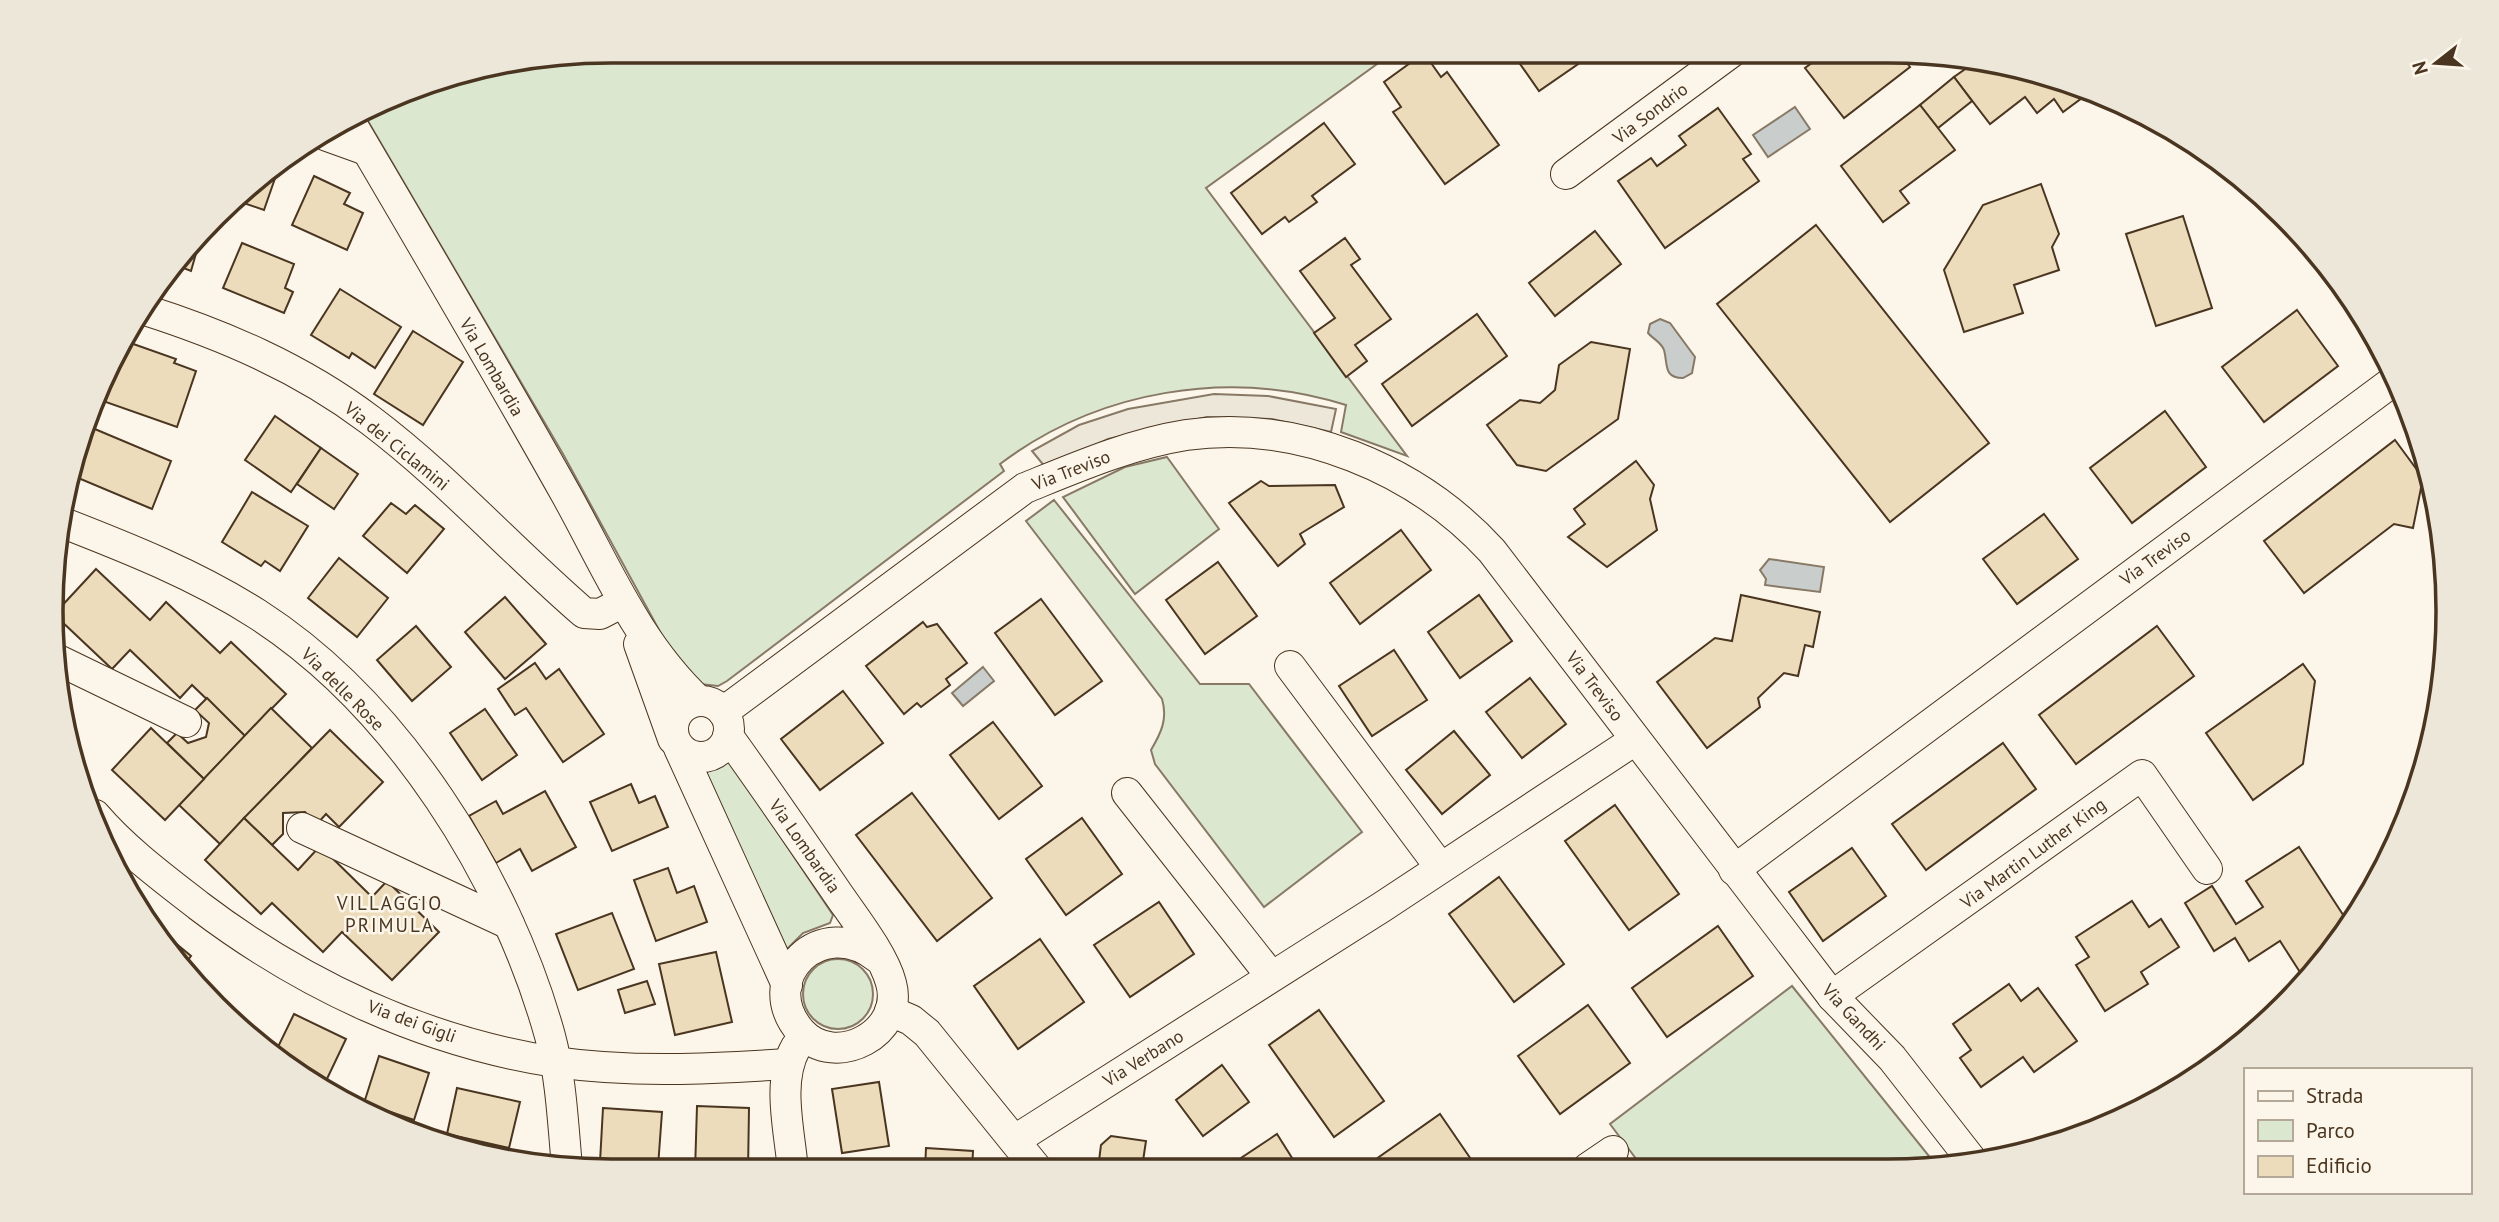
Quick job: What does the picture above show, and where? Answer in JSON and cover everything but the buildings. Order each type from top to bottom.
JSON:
[{"type":"street","name":"Via Sondrio","points":[[1566,174],[1717,63]]},
{"type":"street","name":"Via Lombardia","points":[[354,128],[568,498],[626,608],[674,676],[717,716],[888,972],[893,988],[890,1011]]},
{"type":"street","points":[[333,138],[366,150]]},
{"type":"street","name":"Via dei Ciclamini","points":[[152,312],[237,342],[348,405],[447,484],[584,613],[600,614],[626,608]]},
{"type":"street","name":"Via Treviso","points":[[717,716],[1025,488],[1121,451],[1196,434],[1227,432],[1266,435],[1337,451],[1372,463],[1413,484],[1467,525],[1503,564],[1734,870],[2387,386]]},
{"type":"street","name":"Via delle Rose","points":[[70,526],[204,584],[257,615],[330,671],[394,740],[441,803],[509,924],[542,1012],[555,1062],[566,1157]]},
{"type":"street","name":"Via Lombardia","points":[[626,608],[676,744],[787,985],[787,1009],[804,1035]]},
{"type":"street","points":[[66,664],[186,722]]},
{"type":"street","points":[[1290,666],[1440,867]]},
{"type":"street","points":[[690,703],[717,716],[724,747],[711,756],[693,757],[676,744],[673,722],[677,714],[690,703]]},
{"type":"street","name":"Via Verbano","points":[[1015,1140],[1635,740]]},
{"type":"street","name":"Via Martin Luther King","points":[[1832,996],[2141,775],[2207,869]]},
{"type":"street","points":[[1126,793],[1271,976]]},
{"type":"street","points":[[302,828],[509,924]]},
{"type":"street","name":"Via dei Gigli","points":[[109,829],[173,886],[246,941],[293,971],[413,1024],[482,1045],[555,1062],[671,1070],[788,1064]]},
{"type":"street","name":"Via Gandhi","points":[[1734,870],[1832,996],[1892,1058],[1966,1153]]},
{"type":"street","points":[[787,985],[795,964],[819,945],[850,942],[866,948],[878,958]]},
{"type":"street","points":[[792,1159],[786,1083],[788,1064],[804,1035],[824,1045],[847,1048],[863,1043],[876,1033],[890,1011],[911,1020],[927,1033],[1030,1159]]},
{"type":"street","points":[[1601,1159],[1613,1151]]},
{"type":"green space","points":[[1378,63],[1206,188],[1407,456],[1341,432],[1346,405],[1302,394],[1256,388],[1211,388],[1166,393],[1122,403],[1079,418],[1038,439],[1000,464],[1004,471],[718,686],[700,684],[664,639],[563,454],[368,121],[435,92],[469,82],[575,64]]},
{"type":"green space","points":[[1167,457],[1219,529],[1135,594],[1063,497],[1125,467]]},
{"type":"green space","points":[[1054,500],[1200,684],[1249,684],[1362,832],[1264,907],[1155,764],[1151,750],[1162,726],[1162,699],[1026,521]]},
{"type":"green space","points":[[730,761],[833,915],[830,923],[803,933],[785,951],[705,773]]},
{"type":"green space","points":[[838,959],[863,969],[873,994],[863,1019],[838,1029],[813,1019],[803,994],[813,969]]},
{"type":"green space","points":[[1792,986],[1930,1157],[1636,1159],[1610,1124]]},
{"type":"shaded area","points":[[1795,107],[1810,129],[1768,157],[1753,135]]},
{"type":"shaded area","points":[[1660,319],[1670,323],[1695,357],[1692,373],[1683,378],[1669,373],[1663,347],[1648,333],[1650,324]]},
{"type":"shaded area","points":[[1214,394],[1268,396],[1336,409],[1331,432],[1272,419],[1207,417],[1108,439],[1046,468],[1032,451],[1079,425],[1128,409]]},
{"type":"shaded area","points":[[1769,559],[1824,567],[1820,592],[1765,585],[1766,579],[1760,570]]},
{"type":"shaded area","points":[[983,667],[994,681],[963,706],[952,693]]},
{"type":"district","name":"VILLAGGIO PRIMULA","points":[[390,914]]}]
